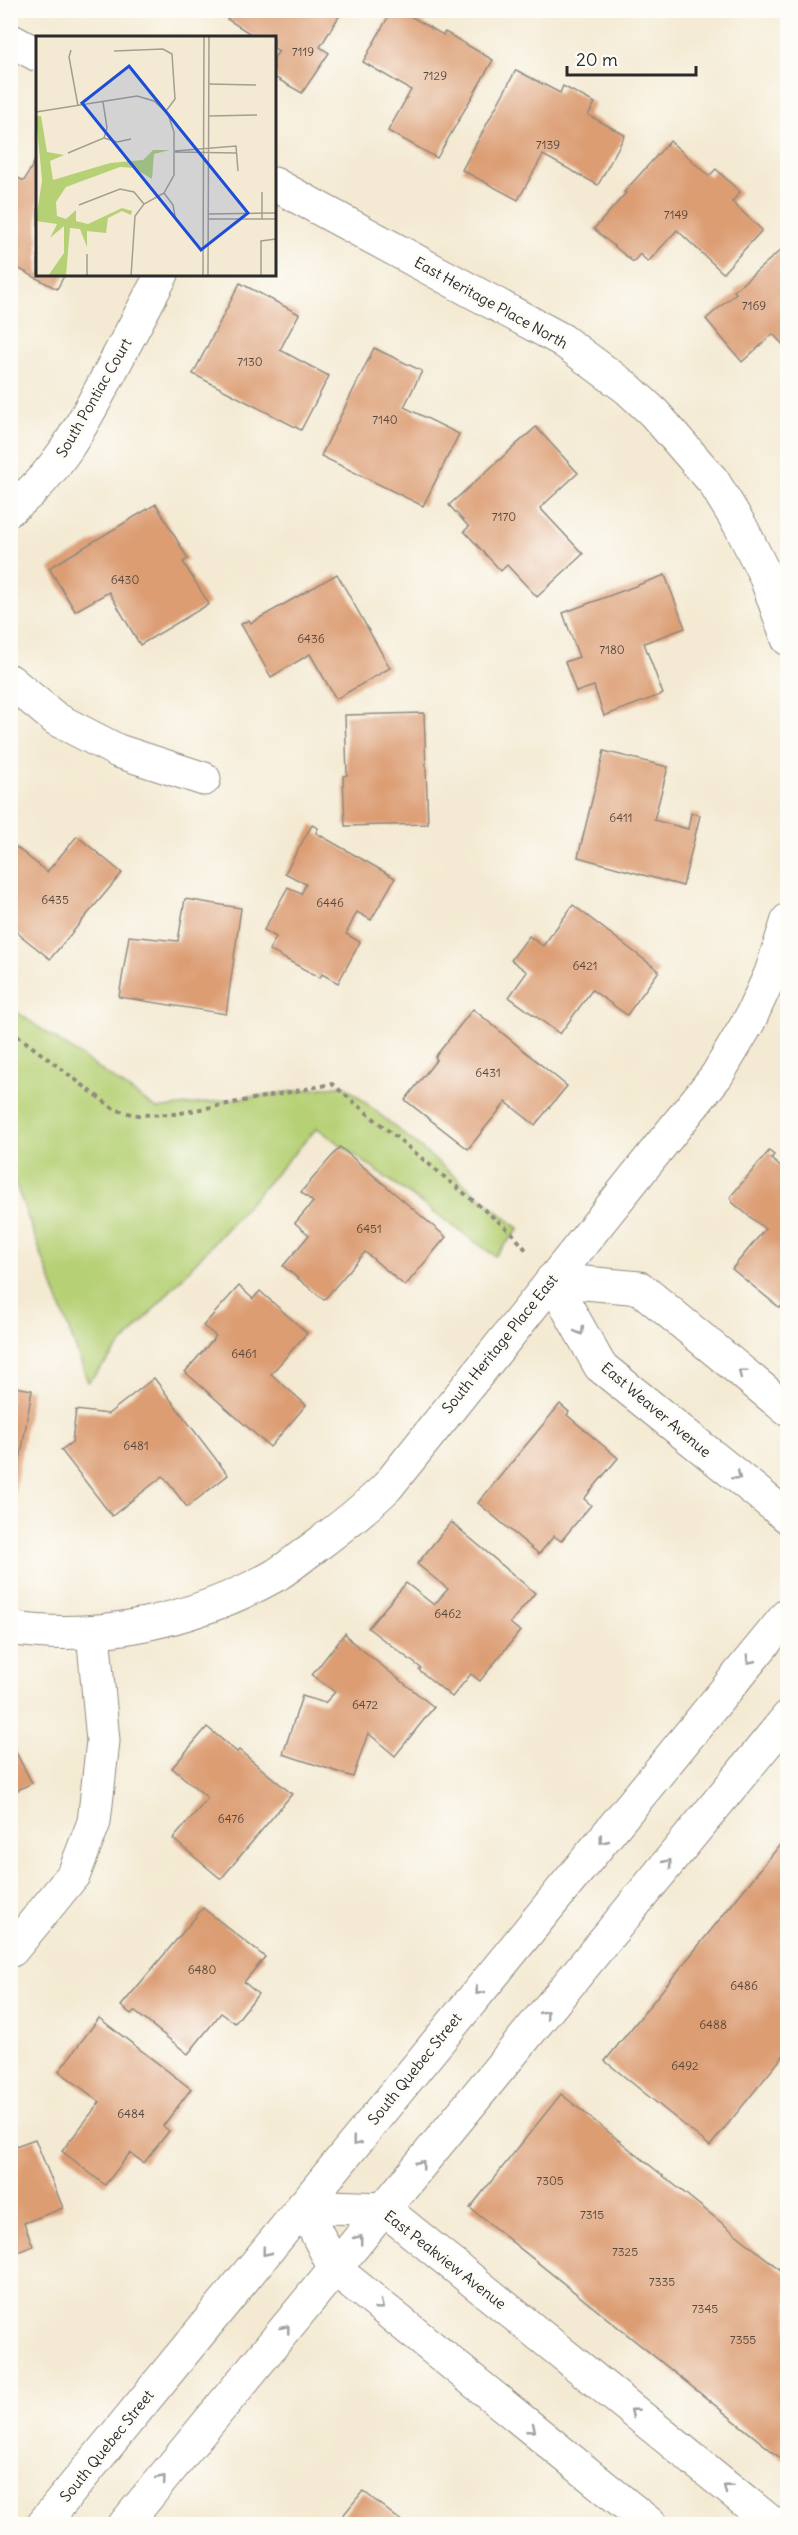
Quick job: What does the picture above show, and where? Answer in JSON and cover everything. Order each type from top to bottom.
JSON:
[{"type":"street","points":[[10,40],[36,54]]},
{"type":"street","name":"East Heritage Place North","points":[[276,185],[562,340],[627,388],[654,413],[713,481],[741,527],[765,575],[788,639]]},
{"type":"street","name":"South Pontiac Court","points":[[10,509],[24,499],[54,468],[77,434],[161,276]]},
{"type":"street","points":[[10,681],[56,719],[118,751],[204,779]]},
{"type":"street","name":"South Heritage Place East","points":[[10,1628],[28,1631],[93,1632],[170,1618],[235,1595],[277,1575],[352,1520],[387,1487],[717,1075],[749,1021],[771,973],[788,920]]},
{"type":"street","points":[[552,1280],[640,1288],[788,1410]]},
{"type":"street","name":"East Weaver Avenue","points":[[552,1280],[600,1366],[788,1517]]},
{"type":"street","name":"South Quebec Street","points":[[43,2524],[788,1614]]},
{"type":"street","points":[[12,1950],[74,1874],[94,1822],[103,1740],[93,1632]]},
{"type":"street","points":[[125,2524],[788,1717]]},
{"type":"street","points":[[303,2206],[335,2269],[650,2524]]},
{"type":"street","name":"East Peakview Avenue","points":[[303,2206],[384,2209],[773,2524]]},
{"type":"path","points":[[10,1030],[114,1109],[135,1115],[175,1114],[332,1084],[511,1232],[552,1280]]},
{"type":"green space","points":[[11,1008],[157,1109],[344,1085],[519,1229],[495,1256],[317,1128],[88,1382],[11,1171]]},
{"type":"building","points":[[233,10],[343,10],[320,47],[329,53],[302,93],[276,78],[276,55],[279,51],[276,49],[276,36],[254,36],[227,19]]},
{"type":"building","points":[[392,10],[400,10],[443,35],[445,32],[493,60],[437,158],[388,131],[411,90],[363,62]]},
{"type":"building","points":[[516,70],[560,93],[563,86],[595,103],[588,115],[625,135],[598,185],[543,155],[518,200],[462,170]]},
{"type":"building","points":[[670,141],[709,176],[716,169],[740,192],[732,202],[762,230],[723,273],[677,230],[648,262],[640,254],[633,262],[594,229]]},
{"type":"building","points":[[36,159],[36,276],[64,276],[57,289],[10,264],[10,174],[24,181]]},
{"type":"building","points":[[783,248],[788,254],[788,350],[773,334],[742,362],[706,319]]},
{"type":"building","points":[[240,283],[299,314],[280,350],[329,376],[301,430],[193,374]]},
{"type":"building","points":[[374,348],[422,371],[404,407],[459,434],[423,506],[321,456]]},
{"type":"building","points":[[536,427],[578,473],[540,508],[583,554],[537,597],[507,565],[501,571],[464,531],[469,527],[449,505]]},
{"type":"building","points":[[156,504],[188,559],[183,562],[209,604],[140,645],[109,592],[75,611],[49,568]]},
{"type":"building","points":[[337,574],[390,668],[336,699],[310,654],[271,677],[241,624],[249,620],[251,623]]},
{"type":"building","points":[[665,575],[685,628],[644,643],[663,694],[604,716],[594,686],[576,692],[565,662],[579,657],[563,613]]},
{"type":"building","points":[[424,713],[428,824],[345,826],[343,776],[347,775],[345,715]]},
{"type":"building","points":[[604,751],[668,767],[654,820],[688,829],[691,813],[700,815],[683,886],[578,857]]},
{"type":"building","points":[[312,825],[318,828],[316,833],[395,878],[371,920],[357,912],[346,934],[360,942],[338,983],[322,974],[320,978],[269,950],[276,937],[264,930],[288,887],[301,894],[306,884],[285,873]]},
{"type":"building","points":[[77,836],[122,873],[50,959],[10,927],[10,842],[47,872]]},
{"type":"building","points":[[185,899],[241,908],[226,1014],[119,997],[129,936],[178,941]]},
{"type":"building","points":[[573,905],[659,971],[627,1015],[592,990],[560,1034],[509,997],[527,972],[511,960],[529,936],[543,946]]},
{"type":"building","points":[[473,1009],[567,1086],[535,1125],[506,1102],[468,1149],[405,1100]]},
{"type":"building","points":[[340,1147],[446,1237],[405,1286],[365,1252],[324,1300],[283,1266],[309,1235],[295,1223],[313,1202],[301,1192]]},
{"type":"building","points":[[769,1151],[774,1155],[771,1159],[788,1173],[788,1299],[780,1308],[732,1269],[765,1229],[733,1203],[730,1197]]},
{"type":"building","points":[[239,1286],[253,1299],[260,1291],[307,1333],[271,1374],[306,1405],[270,1447],[185,1372],[216,1336],[203,1326]]},
{"type":"building","points":[[154,1378],[228,1475],[187,1507],[163,1476],[112,1516],[61,1450],[72,1442],[76,1410],[108,1414]]},
{"type":"building","points":[[10,1386],[32,1390],[12,1508],[10,1508]]},
{"type":"building","points":[[560,1404],[569,1412],[567,1415],[618,1458],[584,1499],[591,1505],[561,1541],[554,1536],[539,1554],[478,1503]]},
{"type":"building","points":[[451,1522],[535,1593],[510,1623],[520,1631],[480,1681],[471,1674],[452,1697],[419,1670],[421,1668],[368,1628],[406,1583],[434,1605],[448,1589],[417,1564]]},
{"type":"building","points":[[345,1633],[351,1641],[434,1707],[395,1756],[368,1733],[353,1777],[283,1754],[302,1696],[325,1703],[335,1692],[312,1675]]},
{"type":"building","points":[[207,1727],[292,1794],[221,1879],[173,1839],[208,1798],[172,1768]]},
{"type":"building","points":[[10,1741],[32,1783],[10,1794]]},
{"type":"building","points":[[788,1835],[788,2050],[710,2146],[605,2061]]},
{"type":"building","points":[[203,1908],[265,1957],[244,1982],[258,1994],[235,2023],[221,2013],[188,2054],[134,2011],[131,2014],[121,2006]]},
{"type":"building","points":[[99,2018],[191,2089],[163,2126],[169,2131],[144,2163],[130,2153],[105,2185],[62,2151],[100,2102],[59,2071]]},
{"type":"building","points":[[561,2094],[788,2276],[788,2464],[470,2208]]},
{"type":"building","points":[[35,2139],[63,2208],[24,2223],[33,2246],[10,2255],[10,2148]]},
{"type":"building","points":[[363,2491],[405,2524],[336,2524]]}]
